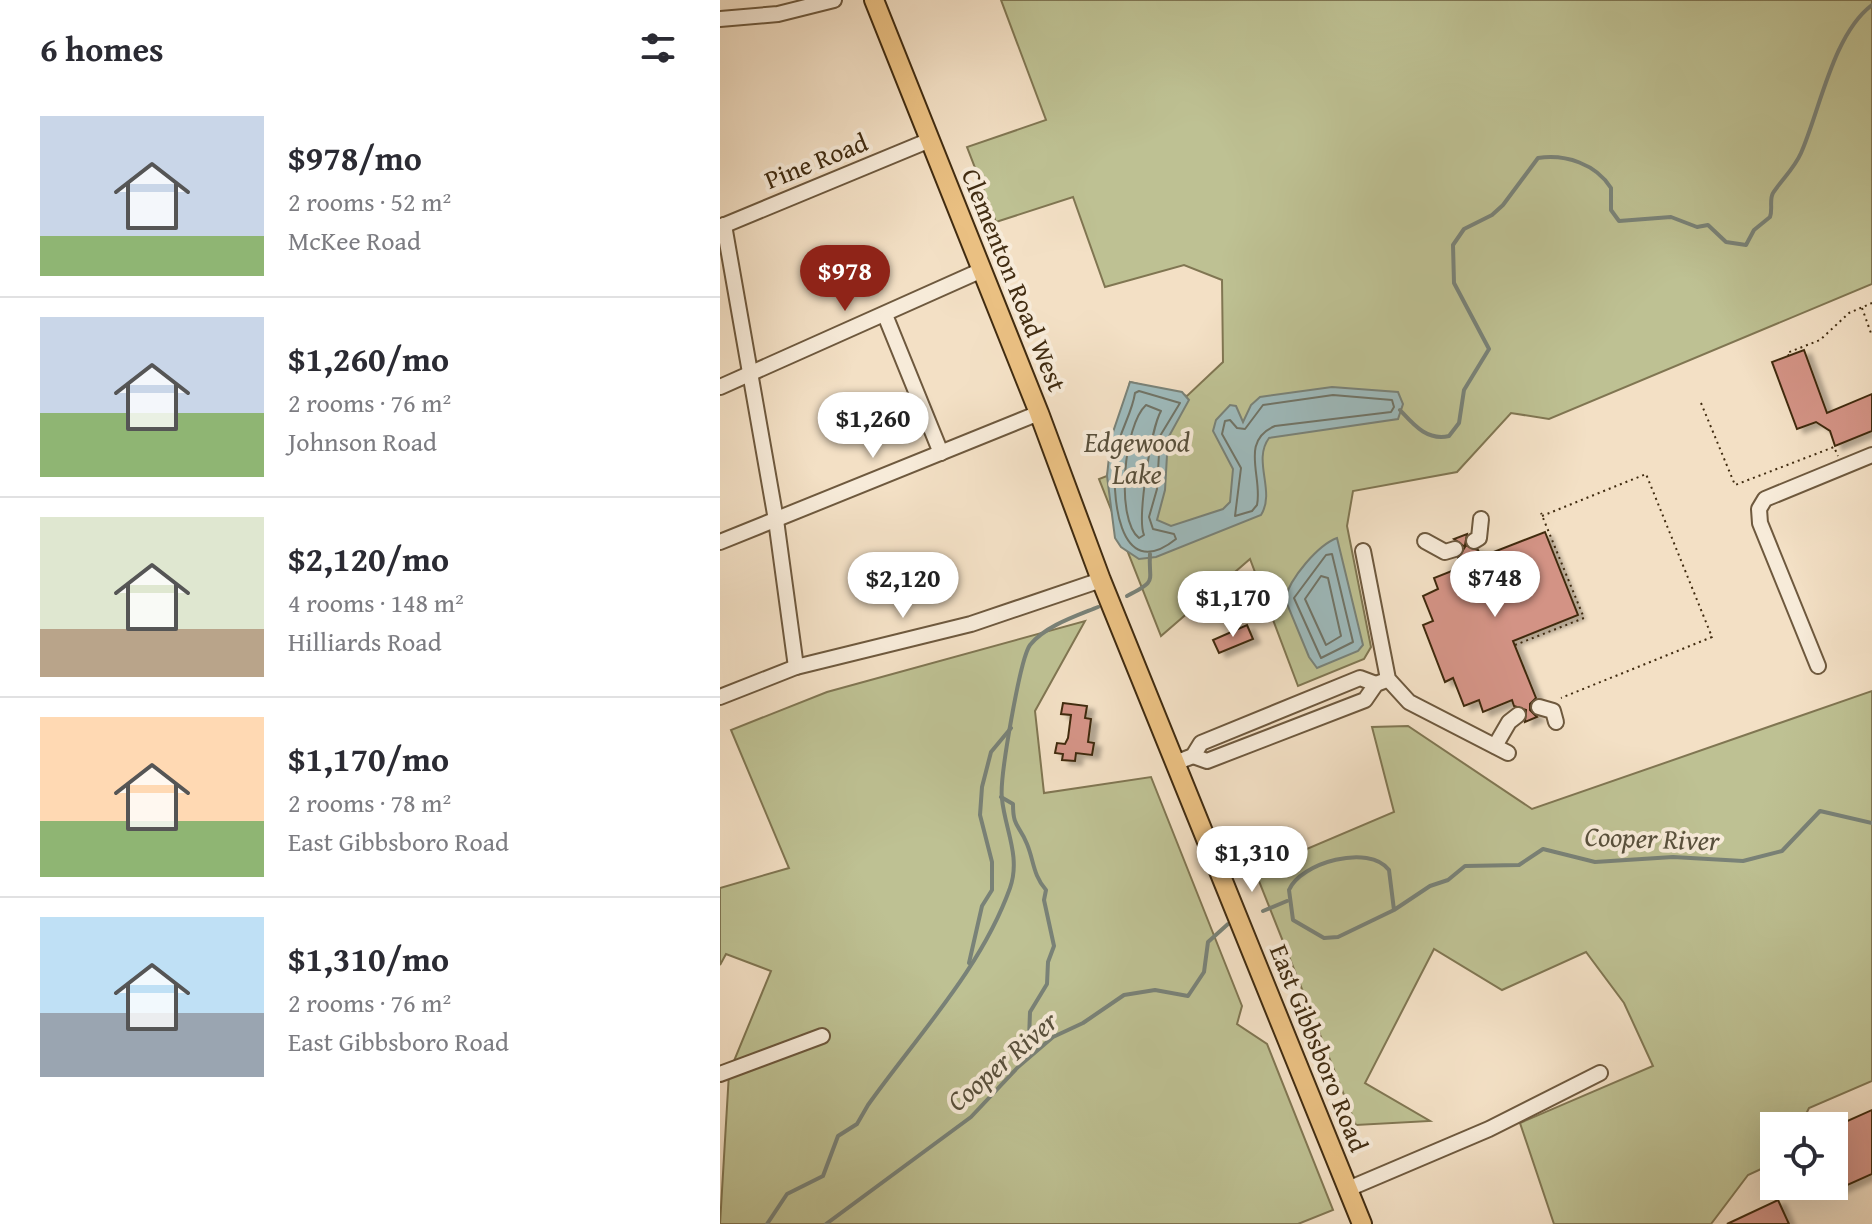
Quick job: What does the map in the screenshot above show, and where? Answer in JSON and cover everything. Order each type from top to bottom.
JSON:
[{"type":"main road","name":"Clementon Road West","points":[[874,0],[1039,413],[1101,580]]},
{"type":"main road","name":"East Gibbsboro Road","points":[[1101,580],[1362,1224]]},
{"type":"street","points":[[720,19],[778,14],[834,0]]},
{"type":"street","name":"Pine Road","points":[[722,226],[930,140]]},
{"type":"street","points":[[722,226],[776,520],[796,667]]},
{"type":"street","points":[[720,387],[982,270]]},
{"type":"street","points":[[885,315],[941,453]]},
{"type":"street","points":[[720,542],[1039,413]]},
{"type":"street","points":[[1818,666],[1760,523],[1759,509],[1765,499],[1872,455]]},
{"type":"street","points":[[1474,541],[1479,538],[1481,519]]},
{"type":"street","points":[[1425,541],[1445,552],[1455,549]]},
{"type":"street","points":[[1363,551],[1382,682]]},
{"type":"street","points":[[720,697],[796,667],[971,624],[1101,580]]},
{"type":"street","points":[[1175,763],[1193,756],[1201,743],[1360,678],[1382,682],[1409,702],[1502,749],[1509,722],[1518,715]]},
{"type":"street","points":[[1193,756],[1207,761],[1244,749],[1365,700],[1382,682]]},
{"type":"street","points":[[1546,702],[1556,722]]},
{"type":"street","points":[[1294,703],[1302,726]]},
{"type":"street","points":[[1236,727],[1244,749]]},
{"type":"street","points":[[720,1074],[822,1036]]},
{"type":"street","points":[[1348,1189],[1489,1129],[1600,1073]]},
{"type":"path","points":[[1789,356],[1787,353],[1828,335],[1849,313],[1872,303]]},
{"type":"path","points":[[1862,307],[1872,336]]},
{"type":"path","points":[[1701,403],[1735,485],[1834,447],[1838,456],[1849,452]]},
{"type":"path","points":[[1515,645],[1584,618],[1541,514],[1646,474],[1712,637],[1546,702]]},
{"type":"green space","points":[[1001,0],[1872,0],[1872,284],[1549,419],[1511,413],[1457,472],[1353,491],[1347,526],[1371,647],[1364,659],[1298,686],[1250,559],[1161,636],[1099,479],[1107,476],[1130,382],[1187,396],[1223,362],[1222,280],[1184,265],[1105,287],[1073,197],[996,222],[967,147],[1046,120]]},
{"type":"green space","points":[[1085,621],[1035,711],[1044,793],[1151,777],[1242,1006],[1237,1024],[1267,1044],[1333,1210],[1298,1224],[720,1224],[729,1073],[771,971],[726,954],[720,965],[720,888],[789,868],[731,730],[827,692]]},
{"type":"green space","points":[[1872,691],[1872,1081],[1809,1108],[1807,1112],[1760,1112],[1760,1169],[1748,1175],[1711,1224],[1554,1224],[1520,1123],[1653,1066],[1624,1003],[1586,952],[1502,990],[1434,949],[1365,1083],[1430,1121],[1356,1125],[1255,871],[1394,812],[1372,727],[1408,726],[1532,809]]},
{"type":"water","name":"Edgewood Lake","points":[[1130,382],[1182,392],[1189,400],[1168,438],[1165,490],[1157,520],[1171,526],[1223,509],[1230,502],[1233,469],[1213,431],[1216,420],[1230,405],[1236,406],[1243,422],[1251,405],[1260,397],[1332,387],[1398,392],[1403,404],[1398,419],[1269,438],[1263,456],[1266,496],[1261,515],[1156,557],[1139,559],[1121,547],[1115,538],[1107,476],[1111,438]]},
{"type":"water","points":[[1337,538],[1363,645],[1358,651],[1317,668],[1309,657],[1285,599],[1306,563]]},
{"type":"building","points":[[1804,350],[1827,413],[1872,394],[1872,431],[1835,446],[1830,431],[1816,422],[1797,429],[1772,362]]},
{"type":"building","points":[[1545,532],[1578,615],[1513,641],[1536,698],[1530,704],[1530,710],[1537,717],[1525,722],[1526,710],[1514,706],[1512,700],[1483,712],[1479,700],[1464,706],[1453,678],[1445,682],[1423,625],[1433,621],[1423,596],[1438,589],[1434,578],[1462,567],[1458,558],[1465,547],[1454,539],[1467,534],[1465,545],[1478,550],[1481,557]]},
{"type":"building","points":[[1247,625],[1253,639],[1219,653],[1213,640]]},
{"type":"building","points":[[1063,703],[1087,706],[1085,718],[1091,719],[1088,742],[1094,743],[1092,755],[1076,753],[1075,761],[1062,760],[1063,754],[1055,753],[1057,743],[1065,744],[1068,738],[1071,715],[1061,714]]},
{"type":"building","points":[[1872,1110],[1872,1174],[1848,1185],[1848,1121]]},
{"type":"building","points":[[1778,1200],[1789,1224],[1727,1224]]},
{"type":"waterway","points":[[1400,410],[1410,421],[1434,436],[1449,436],[1459,423],[1464,390],[1489,349],[1454,283],[1453,245],[1464,229],[1492,215],[1503,205],[1538,158],[1569,159],[1597,173],[1611,188],[1611,210],[1619,221],[1671,217],[1697,227],[1708,225],[1726,242],[1746,245],[1754,230],[1770,217],[1773,193],[1801,153],[1837,53],[1847,34],[1872,5]]},
{"type":"waterway","points":[[1127,596],[1150,580],[1150,554]]},
{"type":"waterway","points":[[767,1224],[787,1194],[823,1176],[838,1136],[857,1124],[965,974],[998,918],[1013,877],[1013,854],[1002,788],[1011,720],[1026,655],[1030,645],[1044,632],[1098,607]]},
{"type":"waterway","points":[[969,963],[982,906],[992,890],[992,862],[980,815],[982,787],[991,752],[1011,728]]},
{"type":"waterway","points":[[1001,797],[1013,804],[1015,822],[1046,890],[1044,900],[1054,946],[1048,962],[1047,984],[1030,1012],[1029,1039],[1019,1064]]},
{"type":"waterway","name":"Cooper River","points":[[1394,910],[1389,870],[1379,862],[1366,858],[1351,857],[1320,865],[1296,880],[1289,890],[1293,920],[1324,938],[1338,937],[1394,910],[1430,886],[1448,880],[1465,866],[1519,865],[1543,849],[1595,862],[1673,857],[1743,861],[1782,851],[1820,811],[1872,823]]},
{"type":"waterway","name":"Cooper River","points":[[1263,911],[1287,901]]},
{"type":"waterway","name":"Cooper River","points":[[826,1224],[971,1117],[1018,1067],[1053,1037],[1083,1023],[1124,995],[1155,990],[1188,996],[1204,972],[1208,942],[1228,924]]}]
